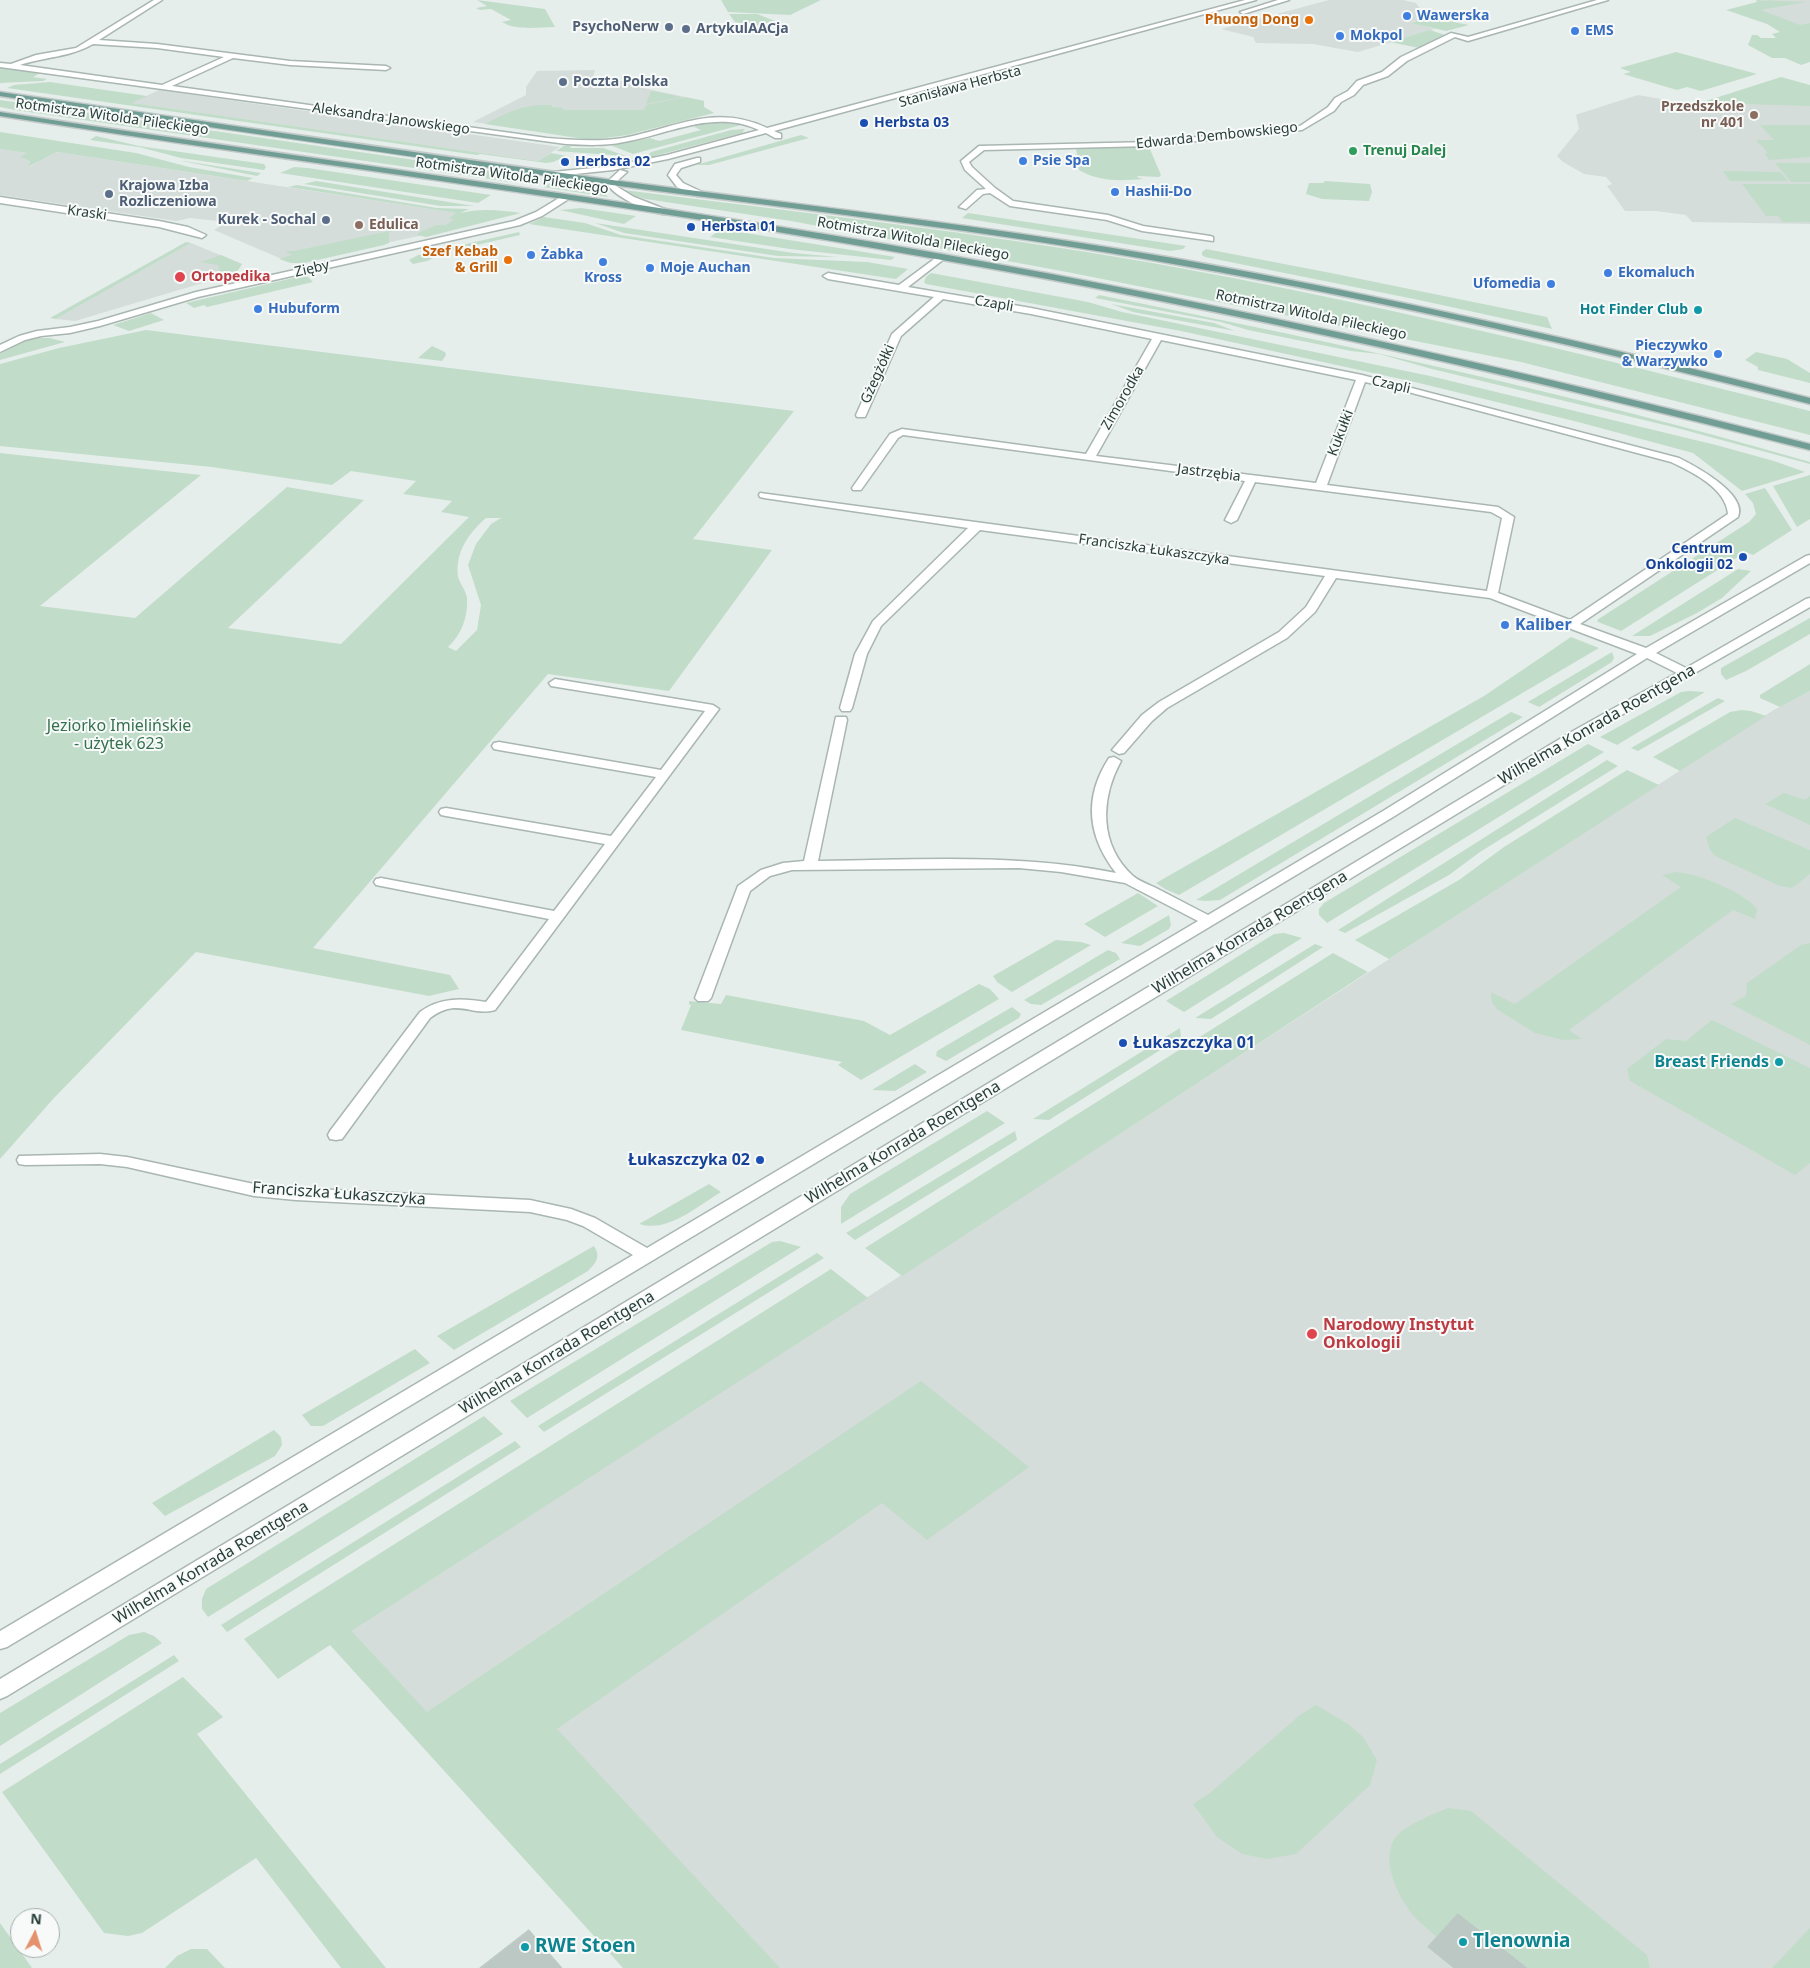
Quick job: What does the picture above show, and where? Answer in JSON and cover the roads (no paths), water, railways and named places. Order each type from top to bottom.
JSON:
[{"type":"main road","name":"Rotmistrza Witolda Pileckiego","points":[[0,94],[611,182],[1038,239],[1358,295],[1626,354],[1810,401]]},
{"type":"main road","name":"Rotmistrza Witolda Pileckiego","points":[[0,114],[664,212],[940,257],[1187,303],[1360,339],[1595,392],[1810,447]]},
{"type":"street","points":[[10,66],[36,57],[78,50],[94,42],[159,0]]},
{"type":"street","name":"Stanisława Herbsta","points":[[556,174],[613,168],[655,160],[1253,0]]},
{"type":"street","points":[[1232,15],[1286,0]]},
{"type":"street","name":"Edwarda Dembowskiego","points":[[992,190],[968,168],[965,162],[980,148],[990,146],[1150,144],[1302,128],[1331,109],[1338,100],[1350,93],[1360,83],[1385,74],[1404,59],[1454,36],[1468,39],[1555,12],[1605,0]]},
{"type":"street","name":"Stanisława Herbsta","points":[[751,144],[1196,24]]},
{"type":"street","points":[[94,42],[157,46],[290,63],[386,68]]},
{"type":"street","points":[[164,87],[230,56]]},
{"type":"street","name":"Aleksandra Janowskiego","points":[[0,64],[547,140],[580,143],[623,140],[712,120],[744,121],[778,136]]},
{"type":"street","points":[[697,193],[676,182],[672,172],[679,165],[706,157]]},
{"type":"street","name":"Stanisława Herbsta","points":[[611,182],[620,173],[655,160]]},
{"type":"street","points":[[611,182],[612,187],[623,195],[664,212]]},
{"type":"street","points":[[962,207],[980,192],[992,190],[1010,203],[1108,218],[1142,228],[1210,239]]},
{"type":"street","name":"Zięby","points":[[0,349],[22,338],[40,333],[93,325],[196,295],[511,225],[539,214],[564,198]]},
{"type":"street","name":"Kraski","points":[[0,200],[166,226],[202,236]]},
{"type":"street","points":[[901,288],[940,257]]},
{"type":"street","name":"Czapli","points":[[828,276],[1031,311],[1362,378],[1436,395],[1675,460],[1700,472],[1728,497],[1733,504],[1734,515],[1572,624]]},
{"type":"street","name":"Gżegżółki","points":[[861,414],[891,344],[898,334],[942,295]]},
{"type":"street","name":"Zimorodka","points":[[1089,458],[1158,337]]},
{"type":"street","name":"Kukułki","points":[[1320,488],[1362,378]]},
{"type":"street","name":"Jastrzębia","points":[[857,488],[894,436],[902,432],[1089,458],[1494,509],[1508,517],[1492,594]]},
{"type":"street","points":[[1231,520],[1251,479]]},
{"type":"street","name":"Franciszka Łukaszczyka","points":[[764,495],[977,526],[1492,594]]},
{"type":"street","points":[[810,865],[843,714],[858,659],[870,634],[877,624],[977,526]]},
{"type":"street","name":"Wilhelma Konrada Roentgena","points":[[0,1640],[1440,783],[1647,653],[1810,558]]},
{"type":"street","points":[[1129,880],[1111,857],[1099,823],[1098,807],[1100,792],[1104,779],[1116,756],[1147,718],[1163,705],[1284,635],[1311,609],[1332,574]]},
{"type":"street","points":[[1492,594],[1647,653],[1686,673]]},
{"type":"street","name":"Wilhelma Konrada Roentgena","points":[[0,1690],[1578,734],[1810,602]]},
{"type":"street","points":[[336,1136],[425,1015],[431,1010],[450,1003],[460,1002],[490,1007],[713,709],[555,683]]},
{"type":"street","points":[[499,746],[664,774]]},
{"type":"street","points":[[446,812],[614,841]]},
{"type":"street","points":[[703,998],[739,896],[750,882],[768,872],[792,866],[1053,865],[1087,870],[1129,880],[1209,921]]},
{"type":"street","points":[[381,882],[558,916]]},
{"type":"street","name":"Franciszka Łukaszczyka","points":[[25,1160],[100,1159],[128,1162],[254,1190],[296,1194],[530,1206],[571,1215],[589,1222],[645,1255]]},
{"type":"place","name":"Wawerska","points":[[1407,16]]},
{"type":"place","name":"Phuong Dong","points":[[1309,20]]},
{"type":"place","name":"PsychoNerw","points":[[669,27]]},
{"type":"place","name":"ArtykulAACja","points":[[686,29]]},
{"type":"place","name":"EMS","points":[[1575,31]]},
{"type":"place","name":"Mokpol","points":[[1340,36]]},
{"type":"place","name":"Poczta Polska","points":[[563,82]]},
{"type":"place","name":"Przedszkole nr 401","points":[[1754,115]]},
{"type":"place","name":"Herbsta 03","points":[[864,123]]},
{"type":"place","name":"Trenuj Dalej","points":[[1353,151]]},
{"type":"place","name":"Psie Spa","points":[[1023,161]]},
{"type":"place","name":"Herbsta 02","points":[[565,162]]},
{"type":"place","name":"Hashii-Do","points":[[1115,192]]},
{"type":"place","name":"Krajowa Izba Rozliczeniowa","points":[[109,194]]},
{"type":"place","name":"Kurek - Sochal","points":[[326,220]]},
{"type":"place","name":"Edulica","points":[[359,225]]},
{"type":"place","name":"Herbsta 01","points":[[691,227]]},
{"type":"place","name":"Żabka","points":[[531,255]]},
{"type":"place","name":"Szef Kebab & Grill","points":[[508,260]]},
{"type":"place","name":"Kross","points":[[603,262]]},
{"type":"place","name":"Moje Auchan","points":[[650,268]]},
{"type":"place","name":"Ekomaluch","points":[[1608,273]]},
{"type":"place","name":"Ortopedika","points":[[180,277]]},
{"type":"place","name":"Ufomedia","points":[[1551,284]]},
{"type":"place","name":"Hubuform","points":[[258,309]]},
{"type":"place","name":"Hot Finder Club","points":[[1698,310]]},
{"type":"place","name":"Pieczywko & Warzywko","points":[[1718,354]]},
{"type":"place","name":"Centrum Onkologii 02","points":[[1743,557]]},
{"type":"place","name":"Kaliber","points":[[1505,625]]},
{"type":"place","name":"Łukaszczyka 01","points":[[1123,1043]]},
{"type":"place","name":"Breast Friends","points":[[1779,1062]]},
{"type":"place","name":"Łukaszczyka 02","points":[[760,1160]]},
{"type":"place","name":"Narodowy Instytut Onkologii","points":[[1312,1334]]},
{"type":"place","name":"Tlenownia","points":[[1463,1942]]},
{"type":"place","name":"RWE Stoen","points":[[525,1947]]},
{"type":"park label","name":"Jeziorko Imielińskie - użytek 623","points":[[119,735]]}]
